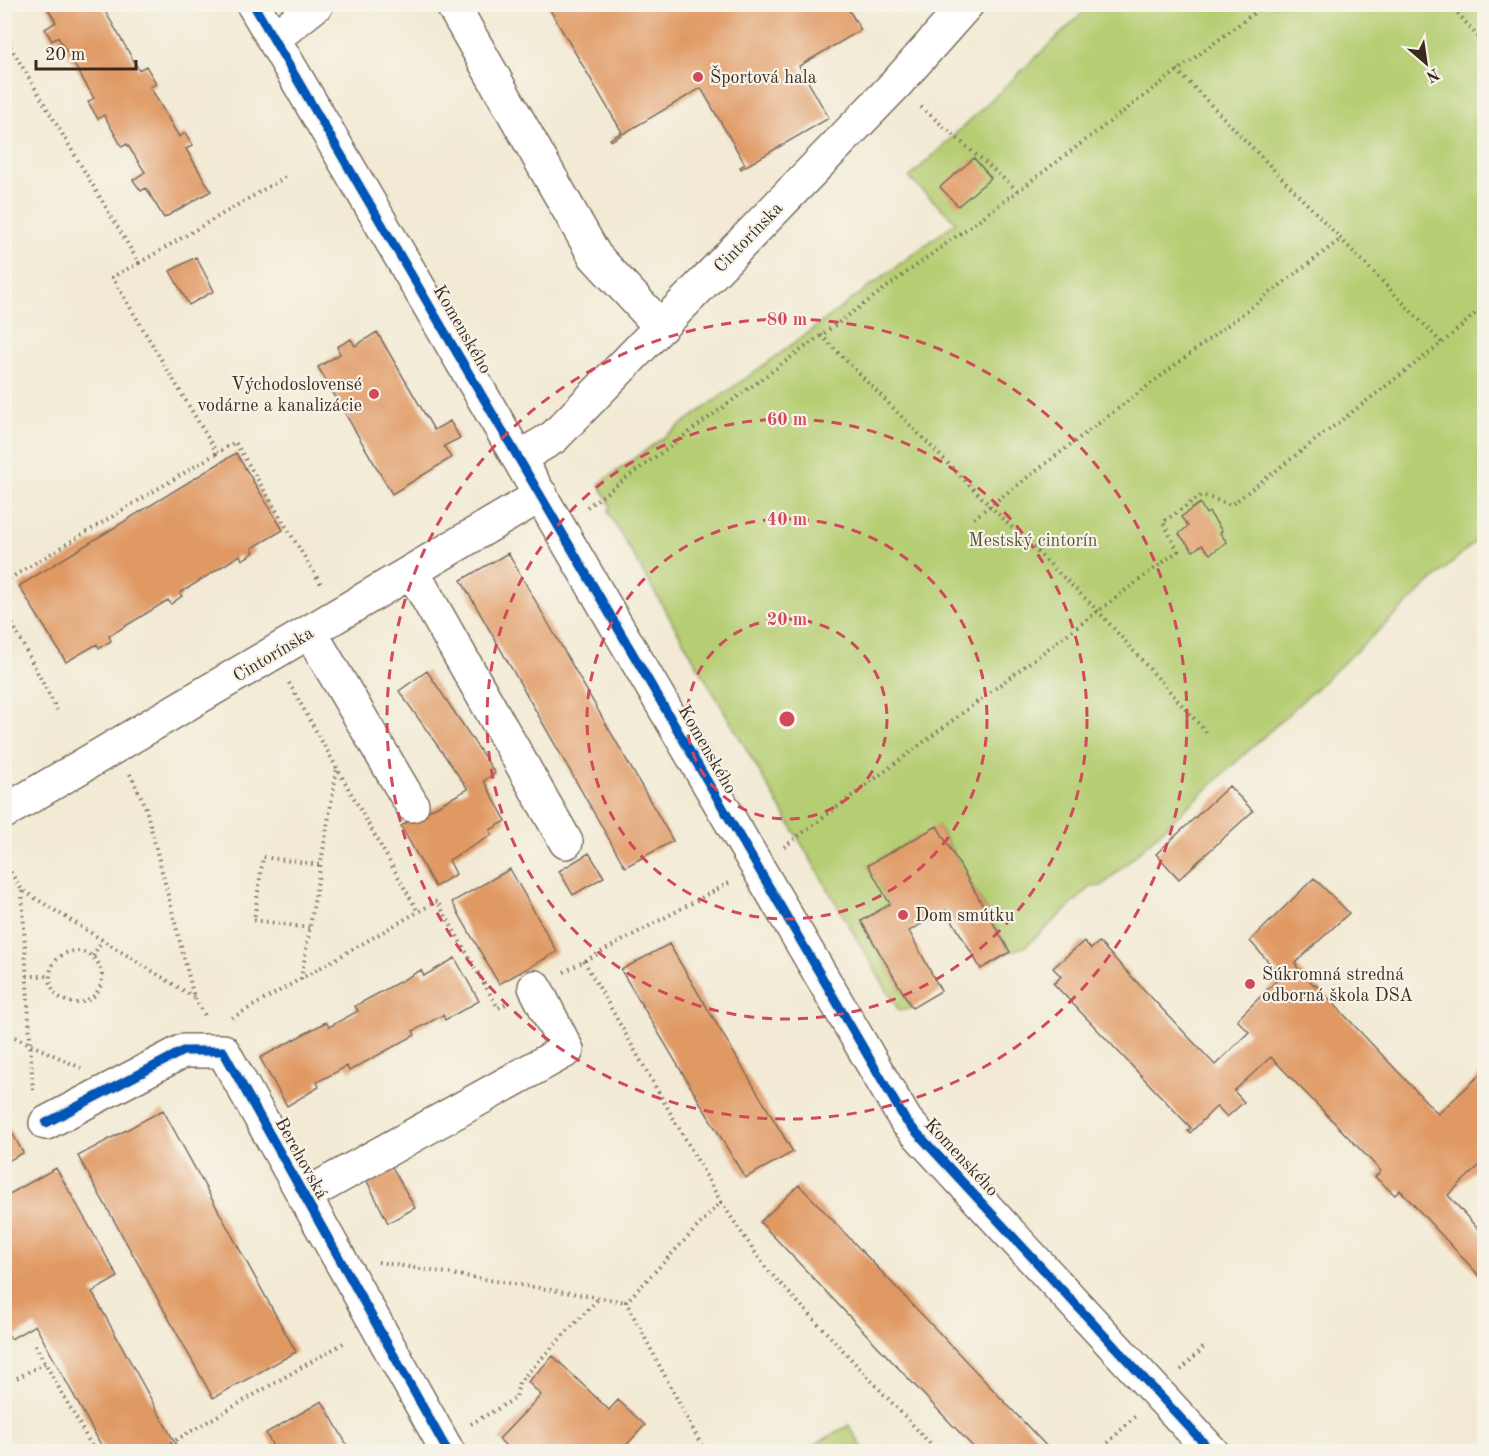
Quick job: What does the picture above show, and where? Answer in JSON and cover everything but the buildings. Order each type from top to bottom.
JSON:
[{"type":"street","name":"Komenského","points":[[253,4],[906,1121],[1212,1452]]},
{"type":"street","points":[[273,39],[316,4]]},
{"type":"street","points":[[452,4],[595,256],[661,327]]},
{"type":"street","name":"Cintorínska","points":[[519,458],[554,437],[896,84],[967,4]]},
{"type":"street","name":"Cintorínska","points":[[4,812],[541,495]]},
{"type":"street","points":[[412,571],[566,842]]},
{"type":"street","points":[[310,632],[412,805]]},
{"type":"street","points":[[304,1196],[567,1050],[535,987]]},
{"type":"street","points":[[46,1123],[183,1051],[217,1045]]},
{"type":"street","name":"Berehovská","points":[[217,1045],[223,1051],[445,1446]]},
{"type":"path","points":[[560,527],[1018,191],[1266,4]]},
{"type":"path","points":[[1450,4],[1485,44]]},
{"type":"path","points":[[4,36],[138,263]]},
{"type":"path","points":[[1177,70],[1442,343]]},
{"type":"path","points":[[896,84],[1018,191]]},
{"type":"path","points":[[217,453],[112,277],[287,176]]},
{"type":"path","points":[[974,518],[1341,239]]},
{"type":"path","points":[[780,851],[1178,550],[1163,522],[1202,495],[1231,505],[1442,343],[1485,306]]},
{"type":"path","points":[[821,335],[990,506],[1098,611],[1206,732]]},
{"type":"path","points":[[4,582],[235,442],[339,615]]},
{"type":"path","points":[[4,608],[57,710]]},
{"type":"path","points":[[272,654],[418,912]]},
{"type":"path","points":[[116,747],[145,805],[194,997],[217,1045]]},
{"type":"path","points":[[301,979],[337,768]]},
{"type":"path","points":[[309,928],[254,920],[263,857],[320,865]]},
{"type":"path","points":[[4,862],[22,890],[194,997]]},
{"type":"path","points":[[217,1045],[225,1022],[437,901],[498,1008],[735,880]]},
{"type":"path","points":[[22,890],[33,1099],[46,1123]]},
{"type":"path","points":[[93,956],[102,940]]},
{"type":"path","points":[[80,950],[93,956],[101,966],[103,975],[98,993],[92,999],[83,1002],[64,1001],[52,987],[50,976],[55,961],[62,954],[70,951],[80,950]]},
{"type":"path","points":[[584,962],[722,1202],[765,1267],[938,1452]]},
{"type":"path","points":[[26,976],[50,976]]},
{"type":"path","points":[[4,1032],[117,1084]]},
{"type":"path","points":[[626,1302],[722,1202]]},
{"type":"path","points":[[347,1272],[368,1260],[626,1302]]},
{"type":"path","points":[[445,1446],[516,1398],[519,1382],[600,1297]]},
{"type":"path","points":[[626,1302],[705,1452]]},
{"type":"path","points":[[155,1452],[376,1324]]},
{"type":"path","points":[[35,1345],[93,1451]]},
{"type":"path","points":[[1176,1376],[1204,1347]]},
{"type":"path","points":[[17,1378],[45,1363]]},
{"type":"path","points":[[1108,1443],[1138,1413]]},
{"type":"green space","name":"Mestský cintorín","points":[[1091,5],[1484,5],[1484,533],[1102,886],[1091,887],[1026,946],[1010,952],[938,826],[868,865],[890,904],[861,921],[912,1008],[899,1011],[608,512],[611,506],[599,484],[956,222],[909,178]]},
{"type":"green space","points":[[849,1425],[864,1451],[804,1451]]},
{"type":"cycle path","points":[[253,4],[906,1121],[1212,1452]]},
{"type":"cycle path","points":[[46,1123],[183,1051],[223,1051],[448,1452]]},
{"type":"place","name":"Športová hala","points":[[698,77]]},
{"type":"place","name":"Východoslovensé vodárne a kanalizácie","points":[[374,394]]},
{"type":"place","name":"Dom smútku","points":[[903,915]]},
{"type":"place","name":"Súkromná stredná odborná škola DSA","points":[[1250,984]]}]
